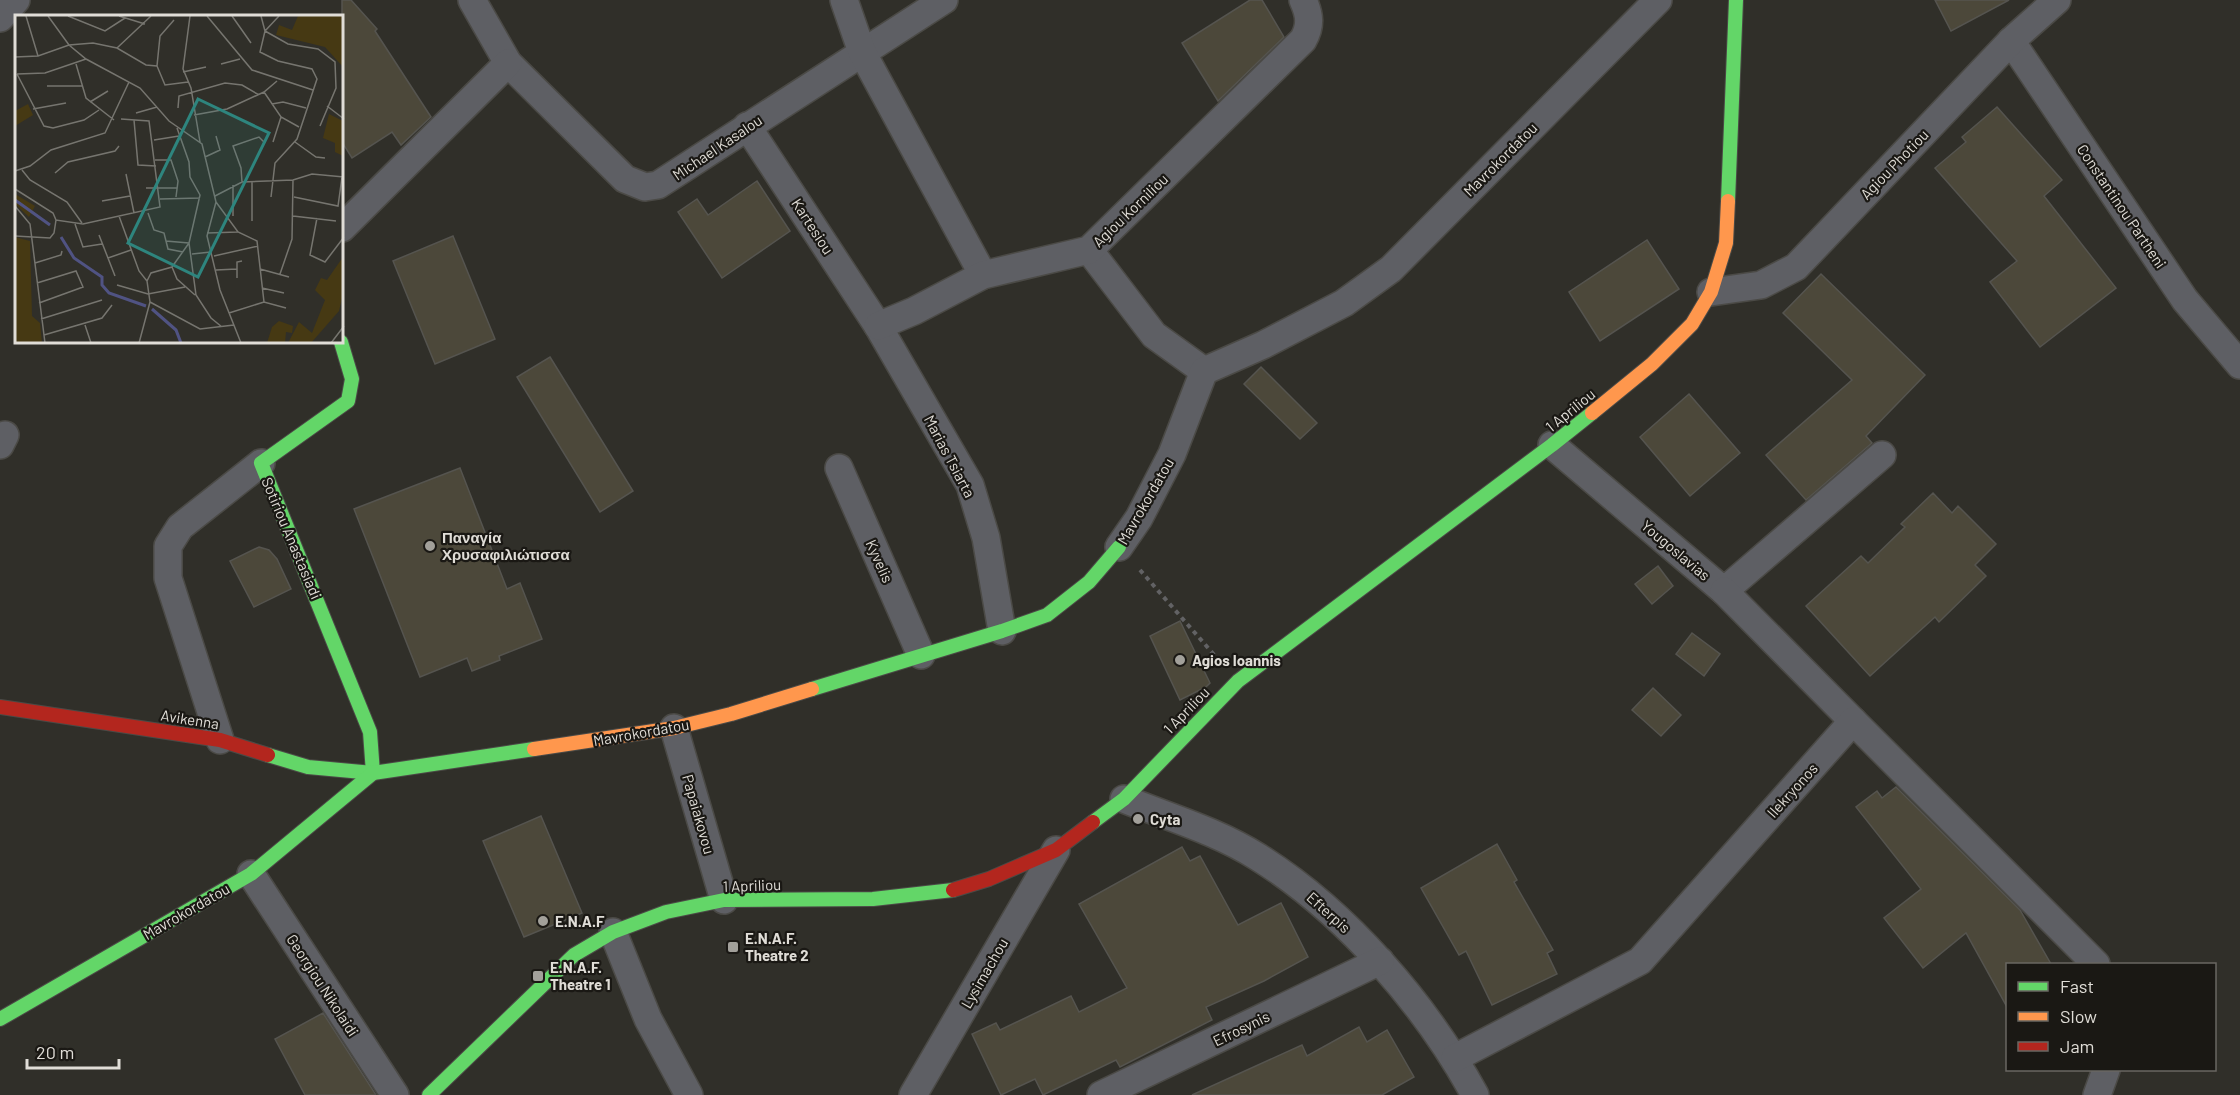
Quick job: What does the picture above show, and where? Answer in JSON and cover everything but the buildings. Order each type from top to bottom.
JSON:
[{"type":"street","points":[[0,18],[16,0]]},
{"type":"street","name":"Michael Kasalou","points":[[472,0],[508,63],[625,179],[645,187],[658,185],[675,175],[747,126],[944,0]]},
{"type":"street","points":[[844,0],[862,52],[983,275]]},
{"type":"street","name":"Mavrokordatou","points":[[0,1019],[251,874],[373,773],[674,728],[731,714],[1002,631],[1047,615],[1089,582],[1119,547],[1139,518],[1172,454],[1204,371],[1263,345],[1344,303],[1390,269],[1658,0]]},
{"type":"street","name":"1 Apriliou","points":[[429,1095],[574,955],[613,932],[666,912],[724,900],[873,900],[945,892],[989,879],[1056,850],[1124,799],[1238,681],[1552,445],[1652,364],[1692,324],[1711,292],[1726,243],[1737,0]]},
{"type":"street","name":"Agiou Photiou","points":[[1711,292],[1761,285],[1796,267],[2011,41],[2057,0]]},
{"type":"street","name":"Agiou Korniliou","points":[[878,326],[914,311],[983,275],[1089,250],[1303,40],[1309,28],[1309,16],[1304,1]]},
{"type":"street","name":"Constantinou Partheni","points":[[2011,41],[2185,300],[2240,364]]},
{"type":"street","points":[[344,226],[508,63]]},
{"type":"street","name":"Kartesiou","points":[[747,126],[878,326]]},
{"type":"street","points":[[1089,250],[1154,335],[1204,371]]},
{"type":"street","name":"Marias Tsiarta","points":[[878,326],[970,485],[986,538],[1002,631]]},
{"type":"street","name":"Sotiriou Anastasiadi","points":[[342,344],[352,376],[353,390],[348,401],[261,463],[357,695],[370,732],[373,773]]},
{"type":"street","name":"Yougoslavias","points":[[1552,445],[1724,591],[1882,455]]},
{"type":"street","points":[[220,740],[168,578],[168,546],[180,527],[261,463]]},
{"type":"street","name":"Kyvelis","points":[[839,468],[921,655]]},
{"type":"street","points":[[1724,591],[2095,963]]},
{"type":"street","name":"Avikenna","points":[[0,707],[220,740],[308,767],[373,773]]},
{"type":"street","name":"Ilekryonos","points":[[1455,1058],[1640,961],[1853,721]]},
{"type":"street","name":"Papaiakovou","points":[[674,728],[724,900]]},
{"type":"street","name":"Efterpis","points":[[1124,799],[1204,830],[1257,856],[1314,897],[1380,961],[1455,1058],[1475,1095]]},
{"type":"street","name":"Lysimachou","points":[[913,1095],[1056,850]]},
{"type":"street","name":"Georgiou Nikolaidi","points":[[251,874],[395,1095]]},
{"type":"street","points":[[613,932],[648,1019],[689,1095]]},
{"type":"street","name":"Efrosynis","points":[[1101,1095],[1380,961]]},
{"type":"street","points":[[2097,1095],[2106,1071]]},
{"type":"path","points":[[1119,547],[1238,681]]},
{"type":"traffic: fast","points":[[1728,201],[1736,0]]},
{"type":"traffic: fast","points":[[342,344],[352,379],[348,401],[261,463],[370,732],[373,773]]},
{"type":"traffic: fast","points":[[1093,822],[1124,799],[1238,681],[1592,413]]},
{"type":"traffic: fast","points":[[812,689],[1047,615],[1089,582],[1119,547]]},
{"type":"traffic: fast","points":[[0,1019],[251,874],[373,773],[534,749]]},
{"type":"traffic: fast","points":[[268,755],[308,767],[373,773]]},
{"type":"traffic: fast","points":[[429,1095],[574,955],[613,932],[666,912],[724,900],[873,899],[953,890]]},
{"type":"traffic: slow","points":[[1592,413],[1652,364],[1692,324],[1711,292],[1726,243],[1728,201]]},
{"type":"traffic: slow","points":[[534,749],[674,728],[731,714],[812,689]]},
{"type":"traffic: jam","points":[[0,707],[220,740],[268,755]]},
{"type":"traffic: jam","points":[[953,890],[989,879],[1056,850],[1093,822]]},
{"type":"place","name":"Παναγία Χρυσαφιλιώτισσα","points":[[430,546]]},
{"type":"place","name":"Agios Ioannis","points":[[1180,660]]},
{"type":"place","name":"Cyta","points":[[1138,819]]},
{"type":"place","name":"E.N.A.F","points":[[543,921]]},
{"type":"place","name":"E.N.A.F. Theatre 2","points":[[733,947]]},
{"type":"place","name":"E.N.A.F. Theatre 1","points":[[538,976]]}]
